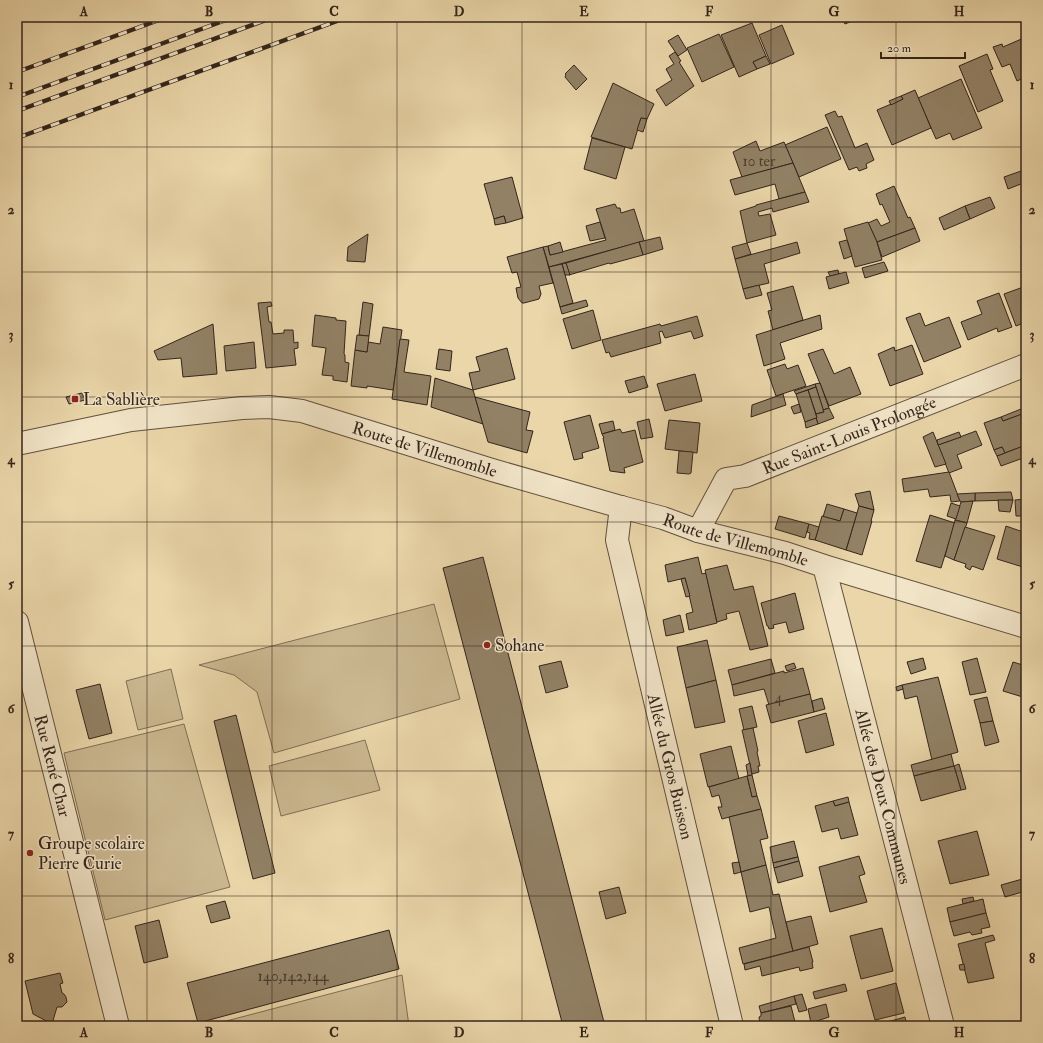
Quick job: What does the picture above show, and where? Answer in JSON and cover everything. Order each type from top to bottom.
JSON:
[{"type":"street","name":"Rue Saint-Louis Prolongée","points":[[698,530],[726,479],[745,476],[1026,365]]},
{"type":"street","name":"Route de Villemomble","points":[[17,444],[131,420],[242,408],[269,407],[302,411],[492,470],[663,518],[698,530],[785,553],[1026,627]]},
{"type":"street","name":"Allée du Gros Buisson","points":[[621,507],[617,540],[732,1026]]},
{"type":"street","name":"Allée des Deux Communes","points":[[824,566],[943,1026]]},
{"type":"street","name":"Rue René Char","points":[[17,622],[118,1026]]},
{"type":"shaded area","points":[[434,604],[460,699],[274,753],[257,692],[234,675],[199,665]]},
{"type":"shaded area","points":[[171,669],[183,719],[138,730],[126,681]]},
{"type":"shaded area","points":[[184,724],[230,887],[105,920],[64,753]]},
{"type":"shaded area","points":[[365,740],[380,790],[281,816],[269,766]]},
{"type":"shaded area","points":[[402,975],[409,1026],[211,1026],[211,1025]]},
{"type":"building","points":[[848,17],[862,17],[845,24],[842,19]]},
{"type":"building","points":[[752,23],[766,56],[753,62],[757,69],[739,77],[721,35]]},
{"type":"building","points":[[782,25],[794,54],[771,64],[759,35]]},
{"type":"building","points":[[719,34],[734,67],[702,82],[687,48]]},
{"type":"building","points":[[678,35],[687,50],[678,56],[668,41]]},
{"type":"building","points":[[1026,37],[1026,77],[1017,81],[1010,64],[1002,67],[993,47],[1002,44],[1003,47]]},
{"type":"building","points":[[675,52],[681,61],[679,62],[694,86],[666,106],[656,90],[672,80],[666,69],[674,64],[669,56]]},
{"type":"building","points":[[987,54],[993,69],[990,70],[1003,101],[978,112],[959,66]]},
{"type":"building","points":[[766,56],[770,64],[757,69],[753,62]]},
{"type":"building","points":[[574,65],[587,79],[576,90],[565,77],[565,74]]},
{"type":"building","points":[[961,79],[982,128],[953,140],[950,133],[936,139],[918,98]]},
{"type":"building","points":[[613,83],[654,104],[647,119],[641,118],[632,149],[591,137]]},
{"type":"building","points":[[915,90],[931,128],[892,145],[877,110],[903,99],[901,96]]},
{"type":"building","points":[[901,96],[903,99],[891,105],[889,101]]},
{"type":"building","points":[[835,111],[838,117],[842,116],[855,148],[867,143],[874,160],[866,164],[867,168],[859,171],[857,167],[849,170],[825,115]]},
{"type":"building","points":[[641,118],[647,119],[643,132],[637,130]]},
{"type":"building","points":[[827,127],[841,159],[799,177],[785,145]]},
{"type":"building","points":[[592,138],[625,147],[616,179],[584,169]]},
{"type":"building","points":[[756,141],[760,151],[784,142],[793,163],[742,177],[733,152]]},
{"type":"building","points":[[793,163],[805,192],[779,199],[775,184],[735,195],[730,180]]},
{"type":"building","points":[[1024,170],[1026,182],[1008,189],[1004,177]]},
{"type":"building","points":[[512,177],[523,218],[506,223],[504,216],[494,219],[484,184]]},
{"type":"building","points":[[894,186],[908,218],[910,217],[915,228],[877,242],[868,223],[877,219],[881,226],[890,222],[882,204],[880,205],[876,194]]},
{"type":"building","points":[[805,192],[809,202],[773,212],[772,208],[758,212],[759,216],[770,214],[776,235],[747,243],[740,211],[756,205]]},
{"type":"building","points":[[990,197],[995,208],[970,219],[965,206]]},
{"type":"building","points":[[615,204],[617,208],[620,208],[621,213],[634,209],[644,241],[549,267],[543,247],[548,246],[550,255],[606,240],[596,209]]},
{"type":"building","points":[[965,206],[970,219],[944,230],[939,218]]},
{"type":"building","points":[[504,216],[506,223],[495,225],[494,219]]},
{"type":"building","points":[[600,222],[605,238],[590,241],[586,226]]},
{"type":"building","points":[[868,222],[877,242],[882,260],[855,267],[844,229]]},
{"type":"building","points":[[915,228],[920,241],[882,257],[877,242]]},
{"type":"building","points":[[368,234],[365,262],[347,261],[348,247]]},
{"type":"building","points":[[660,237],[663,249],[643,255],[639,242]]},
{"type":"building","points":[[847,240],[852,256],[844,259],[839,242]]},
{"type":"building","points":[[560,242],[563,252],[550,255],[548,246]]},
{"type":"building","points":[[639,242],[643,255],[569,275],[566,263]]},
{"type":"building","points":[[797,242],[800,253],[764,264],[769,283],[743,289],[735,259]]},
{"type":"building","points":[[747,243],[751,254],[735,259],[732,247]]},
{"type":"building","points":[[1026,245],[1026,260],[1021,247]]},
{"type":"building","points":[[543,247],[553,283],[539,286],[541,294],[539,299],[522,303],[518,298],[516,288],[521,287],[517,272],[512,273],[507,257]]},
{"type":"building","points":[[884,262],[888,271],[865,278],[862,268]]},
{"type":"building","points":[[566,263],[570,275],[565,275],[562,264]]},
{"type":"building","points":[[562,264],[573,303],[560,307],[549,267]]},
{"type":"building","points":[[838,270],[839,274],[830,276],[828,272]]},
{"type":"building","points":[[846,272],[849,283],[829,289],[826,277]]},
{"type":"building","points":[[759,285],[762,295],[746,299],[743,289]]},
{"type":"building","points":[[793,286],[803,320],[773,330],[768,311],[772,310],[767,293]]},
{"type":"building","points":[[1026,286],[1026,322],[1016,326],[1004,294]]},
{"type":"building","points":[[999,293],[1012,327],[998,332],[997,328],[968,340],[961,322],[982,314],[977,301]]},
{"type":"building","points":[[586,300],[588,306],[562,314],[560,307]]},
{"type":"building","points":[[271,302],[272,306],[267,307],[269,322],[271,322],[273,334],[284,333],[284,330],[293,330],[294,343],[298,342],[298,348],[294,349],[296,365],[266,368],[258,303]]},
{"type":"building","points":[[363,302],[373,304],[369,336],[359,335]]},
{"type":"building","points":[[593,310],[601,340],[572,349],[563,319]]},
{"type":"building","points":[[920,313],[925,326],[949,317],[961,347],[924,362],[906,318]]},
{"type":"building","points":[[315,315],[346,321],[344,354],[345,362],[349,363],[347,382],[333,380],[333,376],[322,375],[326,348],[312,346]]},
{"type":"building","points":[[820,315],[822,329],[780,343],[785,359],[764,366],[756,335]]},
{"type":"building","points":[[697,316],[703,336],[694,339],[691,331],[665,338],[662,331],[659,332],[661,343],[611,357],[609,352],[606,353],[602,340],[660,324],[661,326]]},
{"type":"building","points":[[213,324],[217,374],[183,377],[181,358],[158,360],[154,351]]},
{"type":"building","points":[[383,327],[402,330],[393,390],[367,386],[367,388],[351,386],[355,350],[367,352],[368,342],[380,344]]},
{"type":"building","points":[[357,335],[369,336],[367,352],[355,350]]},
{"type":"building","points":[[400,339],[409,340],[404,372],[431,376],[427,405],[392,399]]},
{"type":"building","points":[[254,342],[256,368],[226,371],[224,346]]},
{"type":"building","points":[[912,345],[923,374],[890,386],[878,354],[894,347],[895,351]]},
{"type":"building","points":[[507,348],[515,379],[473,390],[469,373],[480,371],[476,357]]},
{"type":"building","points":[[439,349],[452,351],[450,371],[436,369]]},
{"type":"building","points":[[823,349],[834,374],[850,367],[861,394],[829,406],[808,354]]},
{"type":"building","points":[[785,364],[787,369],[798,365],[806,386],[776,396],[767,370]]},
{"type":"building","points":[[695,374],[702,401],[665,411],[657,384]]},
{"type":"building","points":[[644,376],[648,387],[629,393],[625,381]]},
{"type":"building","points":[[435,378],[473,390],[483,424],[431,407]]},
{"type":"building","points":[[820,383],[829,408],[823,410],[815,384]]},
{"type":"building","points":[[815,384],[816,387],[796,394],[794,391]]},
{"type":"building","points":[[816,387],[824,412],[816,414],[808,390]]},
{"type":"building","points":[[808,390],[817,418],[805,422],[796,394]]},
{"type":"building","points":[[82,393],[85,400],[69,404],[66,397]]},
{"type":"building","points":[[783,394],[786,405],[751,417],[752,405]]},
{"type":"building","points":[[475,397],[530,412],[526,430],[533,431],[527,453],[488,442]]},
{"type":"building","points":[[799,404],[801,412],[794,414],[791,407]]},
{"type":"building","points":[[1026,407],[1026,413],[1003,421],[1001,417]]},
{"type":"building","points":[[829,408],[834,418],[818,424],[816,414],[824,412],[823,410]]},
{"type":"building","points":[[1026,413],[1026,425],[1022,414]]},
{"type":"building","points":[[1022,414],[1026,425],[1026,445],[1005,453],[1002,447],[994,450],[984,423],[1001,417],[1003,421]]},
{"type":"building","points":[[590,415],[599,448],[582,453],[583,458],[574,460],[564,422]]},
{"type":"building","points":[[816,418],[818,424],[806,428],[805,422]]},
{"type":"building","points":[[649,419],[653,437],[641,439],[637,422]]},
{"type":"building","points":[[669,420],[700,423],[697,453],[665,449]]},
{"type":"building","points":[[613,421],[615,430],[602,434],[599,424]]},
{"type":"building","points":[[620,429],[622,433],[635,430],[643,462],[624,468],[625,473],[610,471],[602,434]]},
{"type":"building","points":[[976,431],[982,445],[957,455],[962,468],[949,473],[938,445]]},
{"type":"building","points":[[933,432],[946,464],[935,467],[923,437]]},
{"type":"building","points":[[959,432],[961,437],[938,445],[937,440]]},
{"type":"building","points":[[1026,445],[1026,457],[1001,466],[997,456]]},
{"type":"building","points":[[1002,447],[1005,453],[997,456],[994,450]]},
{"type":"building","points":[[679,451],[693,452],[691,473],[689,474],[677,473]]},
{"type":"building","points":[[949,472],[960,501],[951,502],[950,495],[930,497],[928,489],[904,492],[902,479]]},
{"type":"building","points":[[870,491],[874,510],[859,506],[855,494]]},
{"type":"building","points":[[1011,492],[1013,500],[975,501],[975,493]]},
{"type":"building","points":[[975,493],[975,501],[961,502],[957,494]]},
{"type":"building","points":[[1026,499],[1026,516],[1016,516],[1015,500]]},
{"type":"building","points":[[998,500],[1013,500],[1010,512],[999,511]]},
{"type":"building","points":[[973,501],[967,523],[955,520],[961,502]]},
{"type":"building","points":[[951,503],[960,506],[956,519],[947,516]]},
{"type":"building","points":[[827,504],[844,509],[840,521],[823,517]]},
{"type":"building","points":[[859,506],[874,510],[862,555],[846,550]]},
{"type":"building","points":[[844,509],[857,513],[846,550],[815,540],[822,516],[840,521]]},
{"type":"building","points":[[930,515],[955,523],[941,568],[916,561]]},
{"type":"building","points":[[779,516],[809,524],[805,538],[775,529]]},
{"type":"building","points":[[955,520],[967,523],[954,560],[945,556]]},
{"type":"building","points":[[809,524],[819,527],[815,540],[809,539],[810,533],[807,532]]},
{"type":"building","points":[[1006,526],[1026,533],[1026,568],[997,559]]},
{"type":"building","points":[[965,527],[995,536],[983,570],[972,566],[970,570],[965,567],[966,564],[954,560]]},
{"type":"building","points":[[483,557],[605,1026],[563,1026],[443,568]]},
{"type":"building","points":[[698,557],[702,574],[706,573],[717,623],[689,630],[686,614],[693,612],[685,578],[668,582],[665,565]]},
{"type":"building","points":[[727,565],[734,590],[753,586],[768,646],[750,650],[739,611],[726,614],[727,619],[717,622],[705,570]]},
{"type":"building","points":[[685,578],[690,596],[686,597],[681,579]]},
{"type":"building","points":[[795,593],[804,629],[789,633],[786,622],[773,625],[774,628],[769,629],[761,603]]},
{"type":"building","points":[[680,615],[684,632],[666,636],[663,620]]},
{"type":"building","points":[[707,640],[716,680],[686,688],[677,647]]},
{"type":"building","points":[[923,658],[926,669],[911,674],[907,662]]},
{"type":"building","points":[[977,658],[986,692],[970,695],[962,662]]},
{"type":"building","points":[[771,659],[775,673],[732,685],[728,670]]},
{"type":"building","points":[[561,661],[568,687],[546,693],[539,666]]},
{"type":"building","points":[[1013,662],[1026,666],[1026,698],[1003,691]]},
{"type":"building","points":[[794,663],[796,668],[787,671],[785,666]]},
{"type":"building","points":[[803,668],[810,694],[769,705],[764,689],[734,696],[732,685],[784,671],[784,673]]},
{"type":"building","points":[[938,677],[958,752],[932,760],[917,696],[905,699],[902,685]]},
{"type":"building","points":[[716,680],[725,722],[695,728],[686,688]]},
{"type":"building","points":[[100,684],[112,733],[89,739],[76,690]]},
{"type":"building","points":[[902,685],[903,689],[897,691],[896,687]]},
{"type":"building","points":[[810,694],[814,712],[771,723],[766,705]]},
{"type":"building","points":[[987,697],[993,721],[980,723],[974,700]]},
{"type":"building","points":[[822,698],[825,709],[814,712],[812,701]]},
{"type":"building","points":[[752,706],[757,727],[744,730],[739,709]]},
{"type":"building","points":[[826,713],[834,745],[806,753],[798,721]]},
{"type":"building","points":[[236,715],[275,873],[253,879],[214,721]]},
{"type":"building","points":[[993,721],[999,742],[985,746],[980,723]]},
{"type":"building","points":[[753,728],[760,766],[758,766],[759,772],[752,774],[742,730]]},
{"type":"building","points":[[731,746],[739,779],[708,787],[700,754]]},
{"type":"building","points":[[951,754],[954,766],[914,776],[911,765]]},
{"type":"building","points":[[750,763],[752,775],[748,776],[746,765]]},
{"type":"building","points":[[959,764],[966,789],[961,790],[954,766]]},
{"type":"building","points":[[954,766],[961,790],[921,801],[914,776]]},
{"type":"building","points":[[752,775],[757,796],[752,797],[747,776]]},
{"type":"building","points":[[747,776],[752,797],[757,796],[761,809],[722,819],[718,807],[722,807],[719,795],[712,797],[709,787]]},
{"type":"building","points":[[848,797],[849,802],[835,806],[833,801]]},
{"type":"building","points":[[833,801],[835,806],[849,802],[858,835],[841,839],[838,828],[822,832],[815,806]]},
{"type":"building","points":[[761,809],[768,838],[760,840],[766,865],[741,872],[729,817]]},
{"type":"building","points":[[977,831],[989,875],[950,884],[938,841]]},
{"type":"building","points":[[794,841],[798,857],[773,863],[770,847]]},
{"type":"building","points":[[859,856],[865,874],[859,876],[867,902],[830,912],[819,867]]},
{"type":"building","points":[[798,857],[799,861],[774,868],[773,863]]},
{"type":"building","points":[[799,861],[803,876],[778,883],[774,868]]},
{"type":"building","points":[[739,862],[741,872],[734,874],[732,863]]},
{"type":"building","points":[[766,865],[773,895],[779,894],[793,951],[743,964],[739,948],[776,938],[769,907],[750,912],[741,872]]},
{"type":"building","points":[[1026,878],[1026,891],[1005,897],[1001,885]]},
{"type":"building","points":[[619,887],[626,913],[606,919],[599,892]]},
{"type":"building","points":[[973,897],[974,901],[963,904],[962,899]]},
{"type":"building","points":[[983,899],[986,913],[950,922],[947,908]]},
{"type":"building","points":[[225,901],[230,918],[211,923],[206,906]]},
{"type":"building","points":[[986,913],[990,927],[981,929],[982,933],[972,935],[970,932],[954,936],[950,922]]},
{"type":"building","points":[[811,916],[818,944],[793,951],[786,922]]},
{"type":"building","points":[[159,920],[168,957],[144,963],[135,926]]},
{"type":"building","points":[[882,928],[893,971],[861,979],[850,936]]},
{"type":"building","points":[[389,930],[399,969],[198,1023],[187,983]]},
{"type":"building","points":[[993,935],[995,940],[985,943],[994,978],[968,983],[958,944]]},
{"type":"building","points":[[809,947],[813,968],[800,971],[799,967],[762,976],[760,966],[745,970],[744,964]]},
{"type":"building","points":[[964,964],[965,970],[960,970],[959,965]]},
{"type":"building","points":[[60,973],[63,983],[60,984],[62,993],[66,997],[67,1002],[62,1007],[57,1007],[52,1024],[33,1014],[25,981]]},
{"type":"building","points":[[896,983],[904,1013],[875,1020],[867,991]]},
{"type":"building","points":[[845,984],[847,991],[815,999],[813,992]]},
{"type":"building","points":[[802,994],[807,1010],[799,1012],[794,996]]},
{"type":"building","points":[[794,996],[796,1004],[761,1013],[759,1006]]},
{"type":"building","points":[[826,1004],[829,1017],[811,1023],[808,1009]]},
{"type":"building","points":[[791,1006],[796,1026],[760,1026],[759,1017],[761,1016],[761,1013]]},
{"type":"building","points":[[905,1017],[907,1026],[881,1026],[880,1024]]},
{"type":"railway","points":[[17,72],[167,17]]},
{"type":"railway","points":[[17,97],[234,17]]},
{"type":"railway","points":[[17,111],[274,17]]},
{"type":"railway","points":[[17,138],[348,17]]},
{"type":"place","name":"La Sablière","points":[[75,399]]},
{"type":"place","name":"Sohane","points":[[487,645]]},
{"type":"place","name":"Groupe scolaire Pierre Curie","points":[[30,853]]}]
